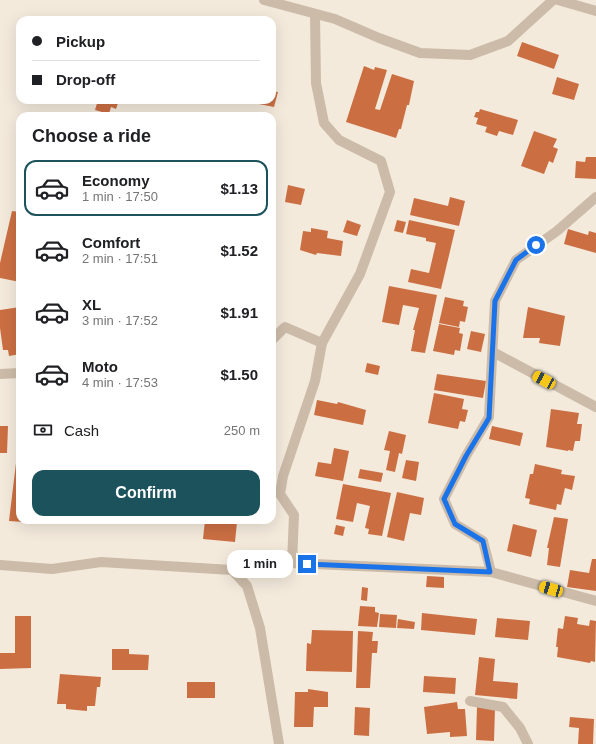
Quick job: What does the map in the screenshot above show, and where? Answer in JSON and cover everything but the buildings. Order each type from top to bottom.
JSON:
[{"type":"street","points":[[265,0],[335,19],[379,38],[420,53],[470,55],[508,41],[553,0]]},
{"type":"street","points":[[558,0],[595,12]]},
{"type":"street","points":[[292,563],[294,516],[280,494],[282,482],[315,381],[322,343],[360,274],[390,192],[381,161],[339,140],[324,123],[316,83],[316,15]]},
{"type":"street","points":[[490,572],[483,541],[455,524],[444,499],[466,456],[489,418],[495,301],[516,260],[557,231],[596,197]]},
{"type":"street","points":[[276,336],[285,327],[322,343]]},
{"type":"street","points":[[493,352],[596,407]]},
{"type":"street","points":[[0,374],[16,373]]},
{"type":"street","points":[[0,565],[52,569],[101,562],[232,570],[292,563],[490,572],[596,601]]},
{"type":"street","points":[[232,570],[247,586],[260,628],[279,744]]},
{"type":"street","points":[[470,701],[503,707],[520,728],[528,744]]},
{"type":"route","points":[[307,564],[490,572],[483,541],[455,524],[444,499],[466,456],[489,418],[495,301],[516,260],[536,245]]}]
